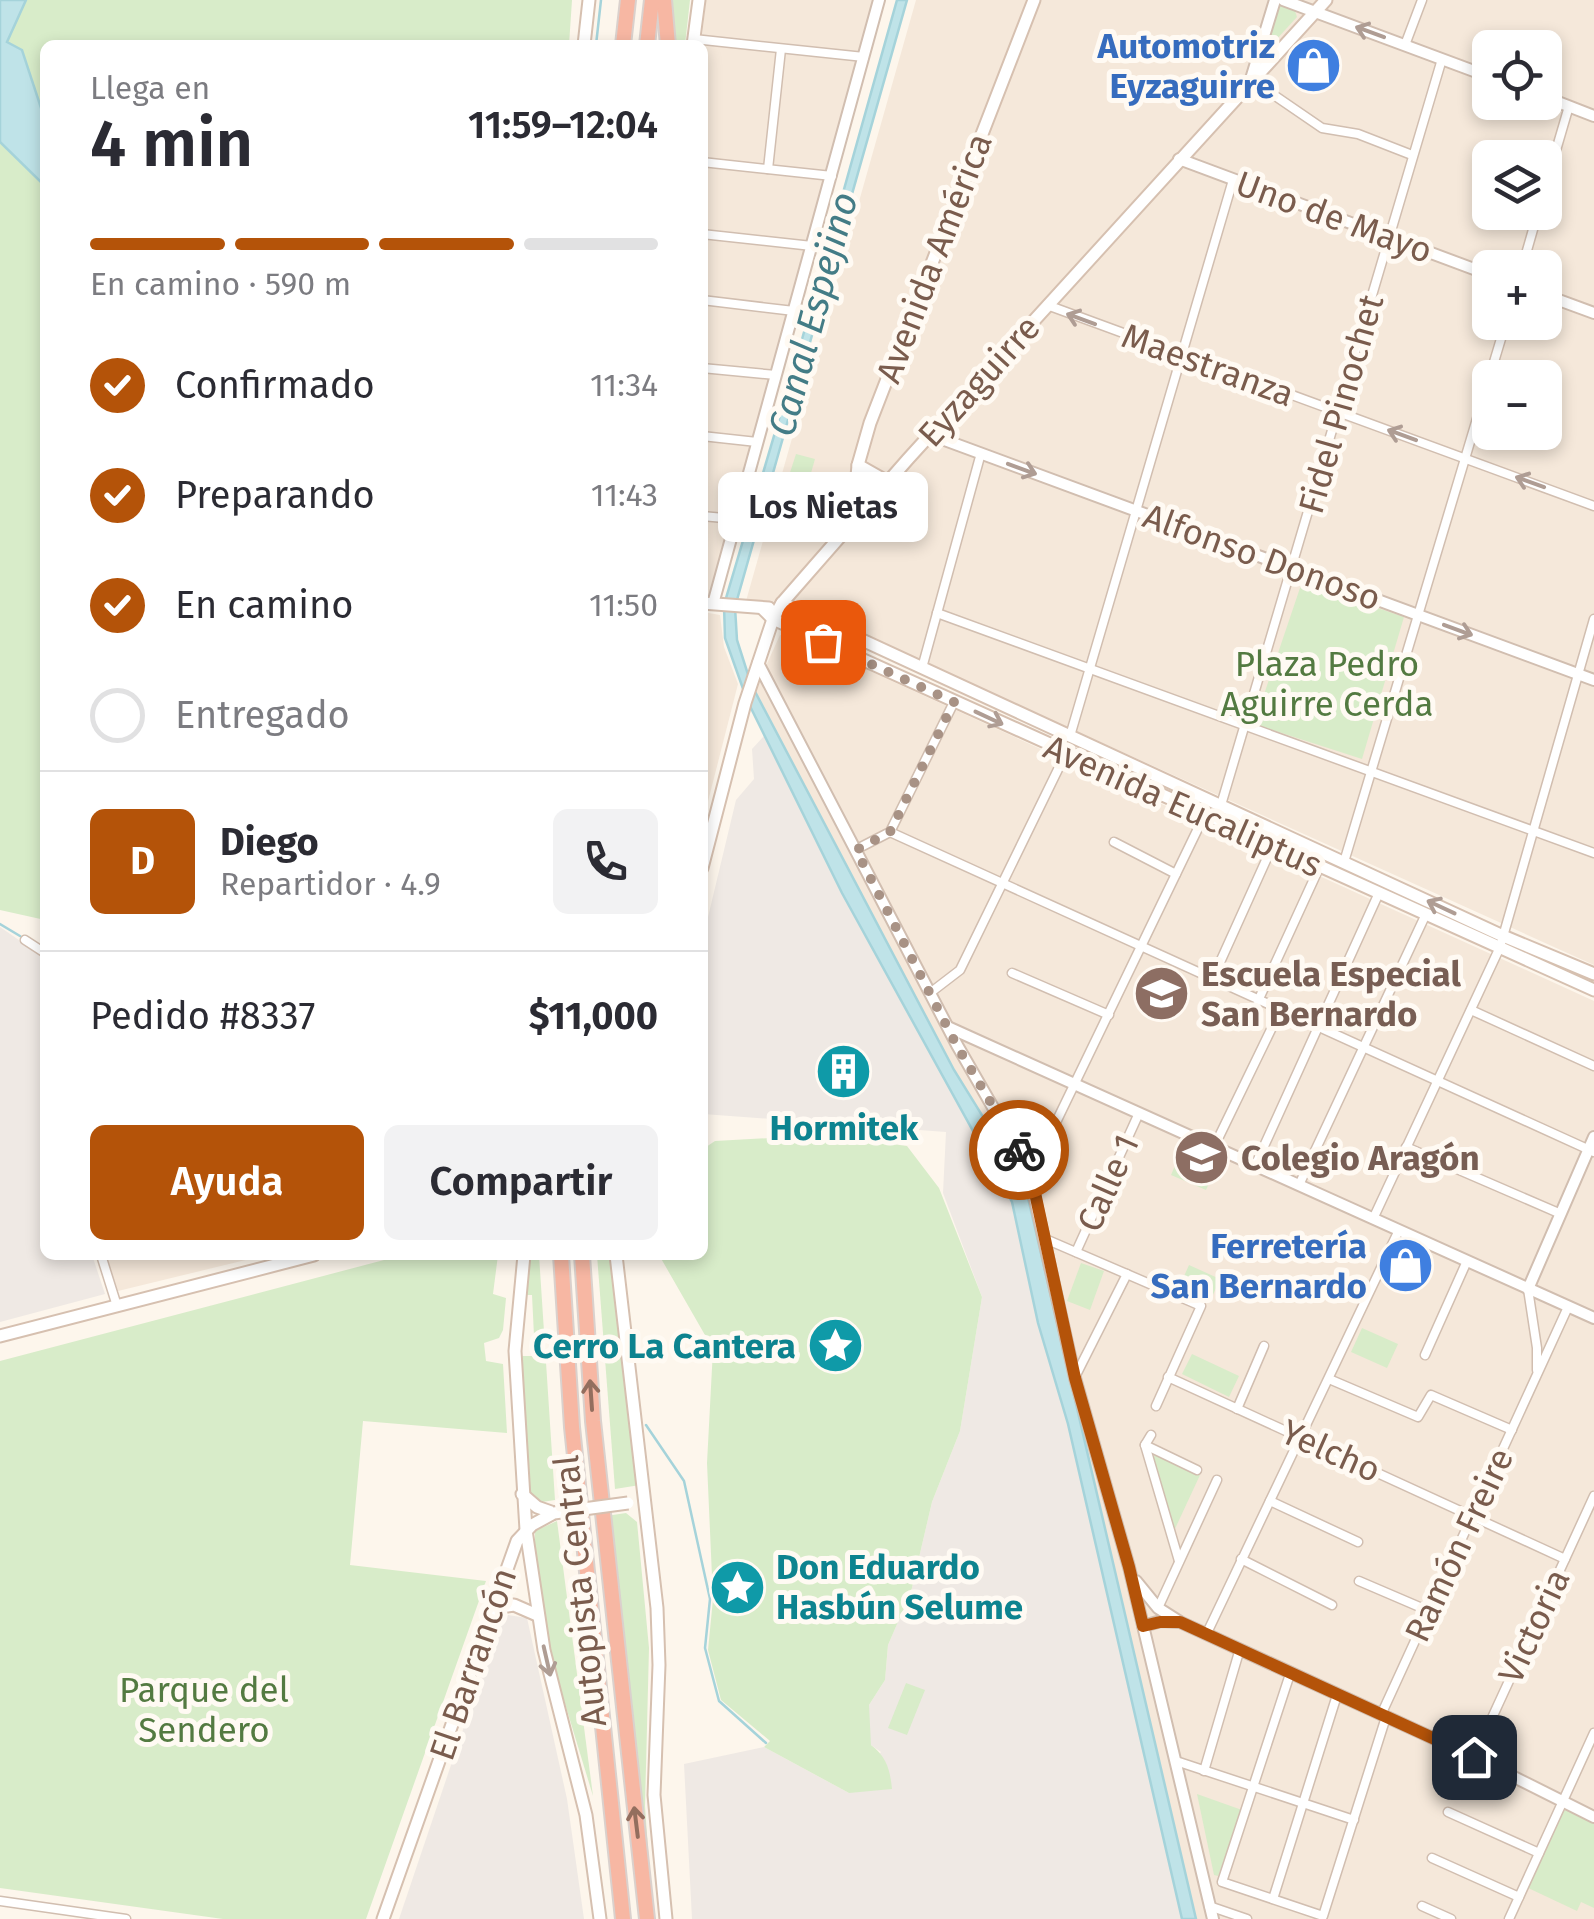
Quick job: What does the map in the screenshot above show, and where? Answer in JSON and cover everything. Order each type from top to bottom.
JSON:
[{"type":"highway","points":[[624,40],[628,0]]},
{"type":"highway","points":[[648,40],[652,0]]},
{"type":"highway","points":[[664,0],[668,40]]},
{"type":"highway","name":"Autopista Central","points":[[560,1260],[572,1428],[623,1919]]},
{"type":"highway","name":"Autopista Central","points":[[582,1260],[593,1422],[647,1919]]},
{"type":"main road","points":[[585,40],[589,0]]},
{"type":"main road","points":[[694,40],[699,0]]},
{"type":"main road","name":"Avenida América","points":[[853,521],[858,465],[882,393],[1034,0]]},
{"type":"main road","name":"Eyzaguirre","points":[[782,603],[1326,0]]},
{"type":"main road","points":[[858,465],[888,482]]},
{"type":"main road","points":[[708,845],[768,614],[782,603]]},
{"type":"main road","name":"Avenida Eucaliptus","points":[[782,603],[1344,862],[1594,990]]},
{"type":"main road","points":[[712,604],[746,607],[768,614]]},
{"type":"main road","name":"Avenida Eucaliptus","points":[[768,614],[1424,916],[1594,974]]},
{"type":"main road","points":[[0,1336],[295,1260]]},
{"type":"main road","points":[[524,1260],[516,1351],[526,1530],[537,1615],[581,1789],[600,1919]]},
{"type":"main road","points":[[618,1260],[658,1608],[654,1795],[666,1919]]},
{"type":"main road","points":[[522,1494],[547,1513]]},
{"type":"main road","name":"El Barrancón","points":[[383,1919],[517,1541],[547,1513],[646,1500]]},
{"type":"main road","points":[[493,1608],[514,1605],[537,1615]]},
{"type":"street","points":[[712,604],[879,0]]},
{"type":"street","points":[[1275,0],[1251,79],[1322,128],[1358,134],[1412,155]]},
{"type":"street","points":[[1284,0],[1472,70]]},
{"type":"street","points":[[1405,46],[1422,0]]},
{"type":"street","points":[[708,43],[864,57]]},
{"type":"street","points":[[768,169],[781,49]]},
{"type":"street","name":"Fidel Pinochet","points":[[1221,805],[1442,59]]},
{"type":"street","points":[[1562,104],[1594,116]]},
{"type":"street","points":[[1559,140],[1569,106]]},
{"type":"street","name":"Uno de Mayo","points":[[1179,160],[1472,268]]},
{"type":"street","points":[[708,163],[832,176]]},
{"type":"street","points":[[1070,736],[1233,180]]},
{"type":"street","points":[[708,235],[813,246]]},
{"type":"street","points":[[708,301],[794,311]]},
{"type":"street","points":[[1562,301],[1594,313]]},
{"type":"street","name":"Maestranza","points":[[1047,305],[1594,506]]},
{"type":"street","points":[[1344,862],[1501,340]]},
{"type":"street","points":[[708,369],[776,375]]},
{"type":"street","name":"Alfonso Donoso","points":[[930,435],[1594,680]]},
{"type":"street","points":[[708,437],[757,442]]},
{"type":"street","points":[[922,668],[981,454]]},
{"type":"street","points":[[708,517],[736,519]]},
{"type":"street","points":[[937,613],[1594,853]]},
{"type":"street","points":[[1372,1219],[1501,942],[1594,619]]},
{"type":"street","points":[[756,669],[1032,1179],[1075,1378],[1129,1567],[1212,1919]]},
{"type":"street","points":[[856,850],[890,832],[954,702]]},
{"type":"street","points":[[930,993],[960,970],[1066,754]]},
{"type":"street","points":[[1022,1157],[1046,1143],[1204,816]]},
{"type":"street","points":[[890,832],[1591,1150]]},
{"type":"street","points":[[1114,842],[1176,874]]},
{"type":"street","points":[[1212,980],[1272,847]]},
{"type":"street","points":[[1258,1001],[1320,868]]},
{"type":"street","points":[[1255,1166],[1378,895]]},
{"type":"street","points":[[1299,1185],[1424,916]]},
{"type":"street","points":[[25,940],[40,950]]},
{"type":"street","points":[[1012,973],[1109,1015]]},
{"type":"street","points":[[1470,1010],[1594,1066]]},
{"type":"street","points":[[1214,1147],[1280,1011]]},
{"type":"street","points":[[949,1028],[1594,1318]]},
{"type":"street","points":[[967,1036],[970,1064]]},
{"type":"street","name":"Calle 1","points":[[1076,1252],[1138,1113]]},
{"type":"street","points":[[1528,1289],[1594,1137]]},
{"type":"street","points":[[1406,1146],[1560,1214]]},
{"type":"street","points":[[1206,1635],[1398,1230]]},
{"type":"street","points":[[1043,1238],[1201,1306],[1156,1406]]},
{"type":"street","points":[[102,1260],[116,1306]]},
{"type":"street","points":[[1425,1355],[1467,1261]]},
{"type":"street","points":[[1075,1378],[1127,1274]]},
{"type":"street","name":"Ramón Freire","points":[[1528,1289],[1537,1348],[1536,1375]]},
{"type":"street","name":"Ramón Freire","points":[[1273,1899],[1323,1916],[1384,1716],[1568,1307]]},
{"type":"street","points":[[1237,1408],[1264,1346]]},
{"type":"street","name":"Yelcho","points":[[1168,1377],[1565,1559]]},
{"type":"street","points":[[1328,1379],[1418,1418],[1430,1395],[1512,1430]]},
{"type":"street","points":[[1145,1445],[1151,1436]]},
{"type":"street","points":[[1145,1445],[1197,1470]]},
{"type":"street","points":[[1145,1445],[1179,1561]]},
{"type":"street","points":[[1142,1623],[1158,1608],[1217,1480]]},
{"type":"street","name":"Victoria","points":[[1474,1757],[1594,1496]]},
{"type":"street","points":[[1270,1502],[1358,1542]]},
{"type":"street","points":[[1241,1559],[1332,1605]]},
{"type":"street","points":[[1129,1567],[1158,1608],[1180,1622],[1474,1757],[1594,1817]]},
{"type":"street","points":[[1359,1581],[1429,1611]]},
{"type":"street","points":[[1142,1623],[1180,1622]]},
{"type":"street","points":[[1204,1771],[1239,1652]]},
{"type":"street","points":[[1290,1674],[1222,1882],[1273,1899],[1338,1695]]},
{"type":"street","points":[[1509,1919],[1594,1733]]},
{"type":"street","points":[[1176,1762],[1354,1820]]},
{"type":"street","points":[[1448,1812],[1539,1854]]},
{"type":"street","points":[[1432,1858],[1519,1897]]},
{"type":"street","points":[[0,1901],[126,1919]]},
{"type":"street","points":[[1210,1906],[1247,1919]]},
{"type":"street","points":[[1422,1906],[1451,1919]]},
{"type":"shaded area","points":[[706,0],[876,0],[709,597],[708,40],[702,40]]},
{"type":"shaded area","points":[[916,0],[1594,0],[1594,965],[799,606],[746,601]]},
{"type":"shaded area","points":[[708,613],[720,615],[724,647],[738,684],[708,801]]},
{"type":"shaded area","points":[[780,635],[806,642],[1594,1001],[1594,1919],[1196,1919],[1025,1185],[954,1070],[755,690]]},
{"type":"shaded area","points":[[764,736],[842,893],[1012,1202],[1038,1323],[1068,1424],[1182,1919],[692,1919],[684,1764],[764,1747],[849,1793],[881,1752],[871,1745],[869,1705],[885,1680],[888,1645],[911,1592],[932,1502],[960,1431],[982,1297],[943,1193],[946,1132],[708,1114],[708,917],[736,800],[754,779],[752,749]]},
{"type":"shaded area","points":[[0,927],[40,955],[40,1260],[94,1260],[105,1294],[0,1322]]},
{"type":"shaded area","points":[[106,1260],[245,1260],[118,1291]]},
{"type":"shaded area","points":[[502,1614],[527,1618],[567,1799],[584,1919],[399,1919]]},
{"type":"green space","points":[[0,0],[572,0],[569,40],[40,40],[40,919],[0,910]]},
{"type":"green space","points":[[670,0],[690,0],[686,40],[674,40]]},
{"type":"green space","points":[[1282,4],[1294,8],[1297,17],[1263,54],[1276,7]]},
{"type":"green space","points":[[796,454],[815,459],[805,494],[785,488]]},
{"type":"green space","name":"Plaza Pedro Aguirre Cerda","points":[[1302,582],[1404,617],[1362,759],[1254,724]]},
{"type":"green space","points":[[826,1135],[907,1146],[939,1188],[982,1297],[960,1431],[932,1502],[911,1592],[888,1645],[885,1680],[869,1705],[871,1745],[887,1764],[892,1789],[849,1793],[764,1747],[770,1741],[721,1700],[708,1650],[713,1599],[707,1463],[713,1349],[662,1260],[708,1260],[708,1146],[715,1141]]},
{"type":"green space","points":[[1180,1154],[1215,1170],[1206,1190],[1171,1175]]},
{"type":"green space","name":"Parque del Sendero","points":[[384,1260],[497,1260],[493,1294],[506,1298],[503,1330],[499,1338],[484,1343],[486,1361],[503,1364],[507,1433],[363,1421],[350,1565],[486,1581],[366,1919],[223,1919],[0,1888],[0,1361]]},
{"type":"green space","points":[[527,1260],[539,1260],[555,1500],[542,1502],[529,1494],[518,1356],[535,1356],[532,1295],[522,1295]]},
{"type":"green space","points":[[597,1260],[612,1261],[640,1485],[615,1489]]},
{"type":"green space","points":[[1081,1263],[1104,1271],[1090,1310],[1067,1301]]},
{"type":"green space","points":[[1189,1265],[1220,1279],[1212,1297],[1181,1283]]},
{"type":"green space","points":[[1362,1328],[1398,1344],[1387,1368],[1351,1352]]},
{"type":"green space","points":[[1192,1354],[1239,1376],[1229,1397],[1182,1374]]},
{"type":"green space","points":[[1156,1454],[1200,1475],[1174,1531],[1152,1458]]},
{"type":"green space","points":[[626,1513],[637,1522],[649,1648],[645,1806],[653,1919],[606,1516]]},
{"type":"green space","points":[[557,1521],[593,1796],[549,1651],[535,1547],[535,1531]]},
{"type":"green space","points":[[906,1683],[925,1690],[907,1735],[888,1728]]},
{"type":"green space","points":[[1197,1794],[1242,1810],[1218,1876],[1214,1875]]},
{"type":"green space","points":[[1562,1811],[1594,1821],[1594,1908],[1581,1902],[1577,1911],[1526,1887]]},
{"type":"water","points":[[0,0],[26,0],[7,42],[22,50],[40,105],[40,181],[0,142]]},
{"type":"water","points":[[897,0],[907,0],[735,607],[737,640],[751,684],[954,1070],[1025,1185],[1196,1919],[1182,1919],[1068,1424],[1038,1323],[1012,1202],[842,893],[747,700],[725,638],[724,605]]},
{"type":"waterway","points":[[597,40],[601,0]]},
{"type":"waterway","name":"Canal Espejino","points":[[0,924],[20,936]]},
{"type":"waterway","name":"Canal Espejino","points":[[646,1425],[684,1481],[710,1599],[705,1648],[719,1701],[766,1743]]},
{"type":"way so far","points":[[823,642],[954,702],[890,832],[856,850],[957,1046],[1019,1150]]},
{"type":"place","name":"Automotriz Eyzaguirre","points":[[1314,66]]},
{"type":"place","name":"Los Nietas","points":[[823,642]]},
{"type":"place","name":"Escuela Especial San Bernardo","points":[[1162,994]]},
{"type":"place","name":"Hormitek","points":[[844,1072]]},
{"type":"place","name":"Colegio Aragón","points":[[1202,1158]]},
{"type":"place","name":"Ferretería San Bernardo","points":[[1406,1266]]},
{"type":"place","name":"Cerro La Cantera","points":[[835,1346]]},
{"type":"place","name":"Don Eduardo Hasbún Selume","points":[[737,1587]]},
{"type":"route","points":[[1019,1150],[1032,1179],[1075,1378],[1143,1626],[1180,1622],[1474,1757]]}]
